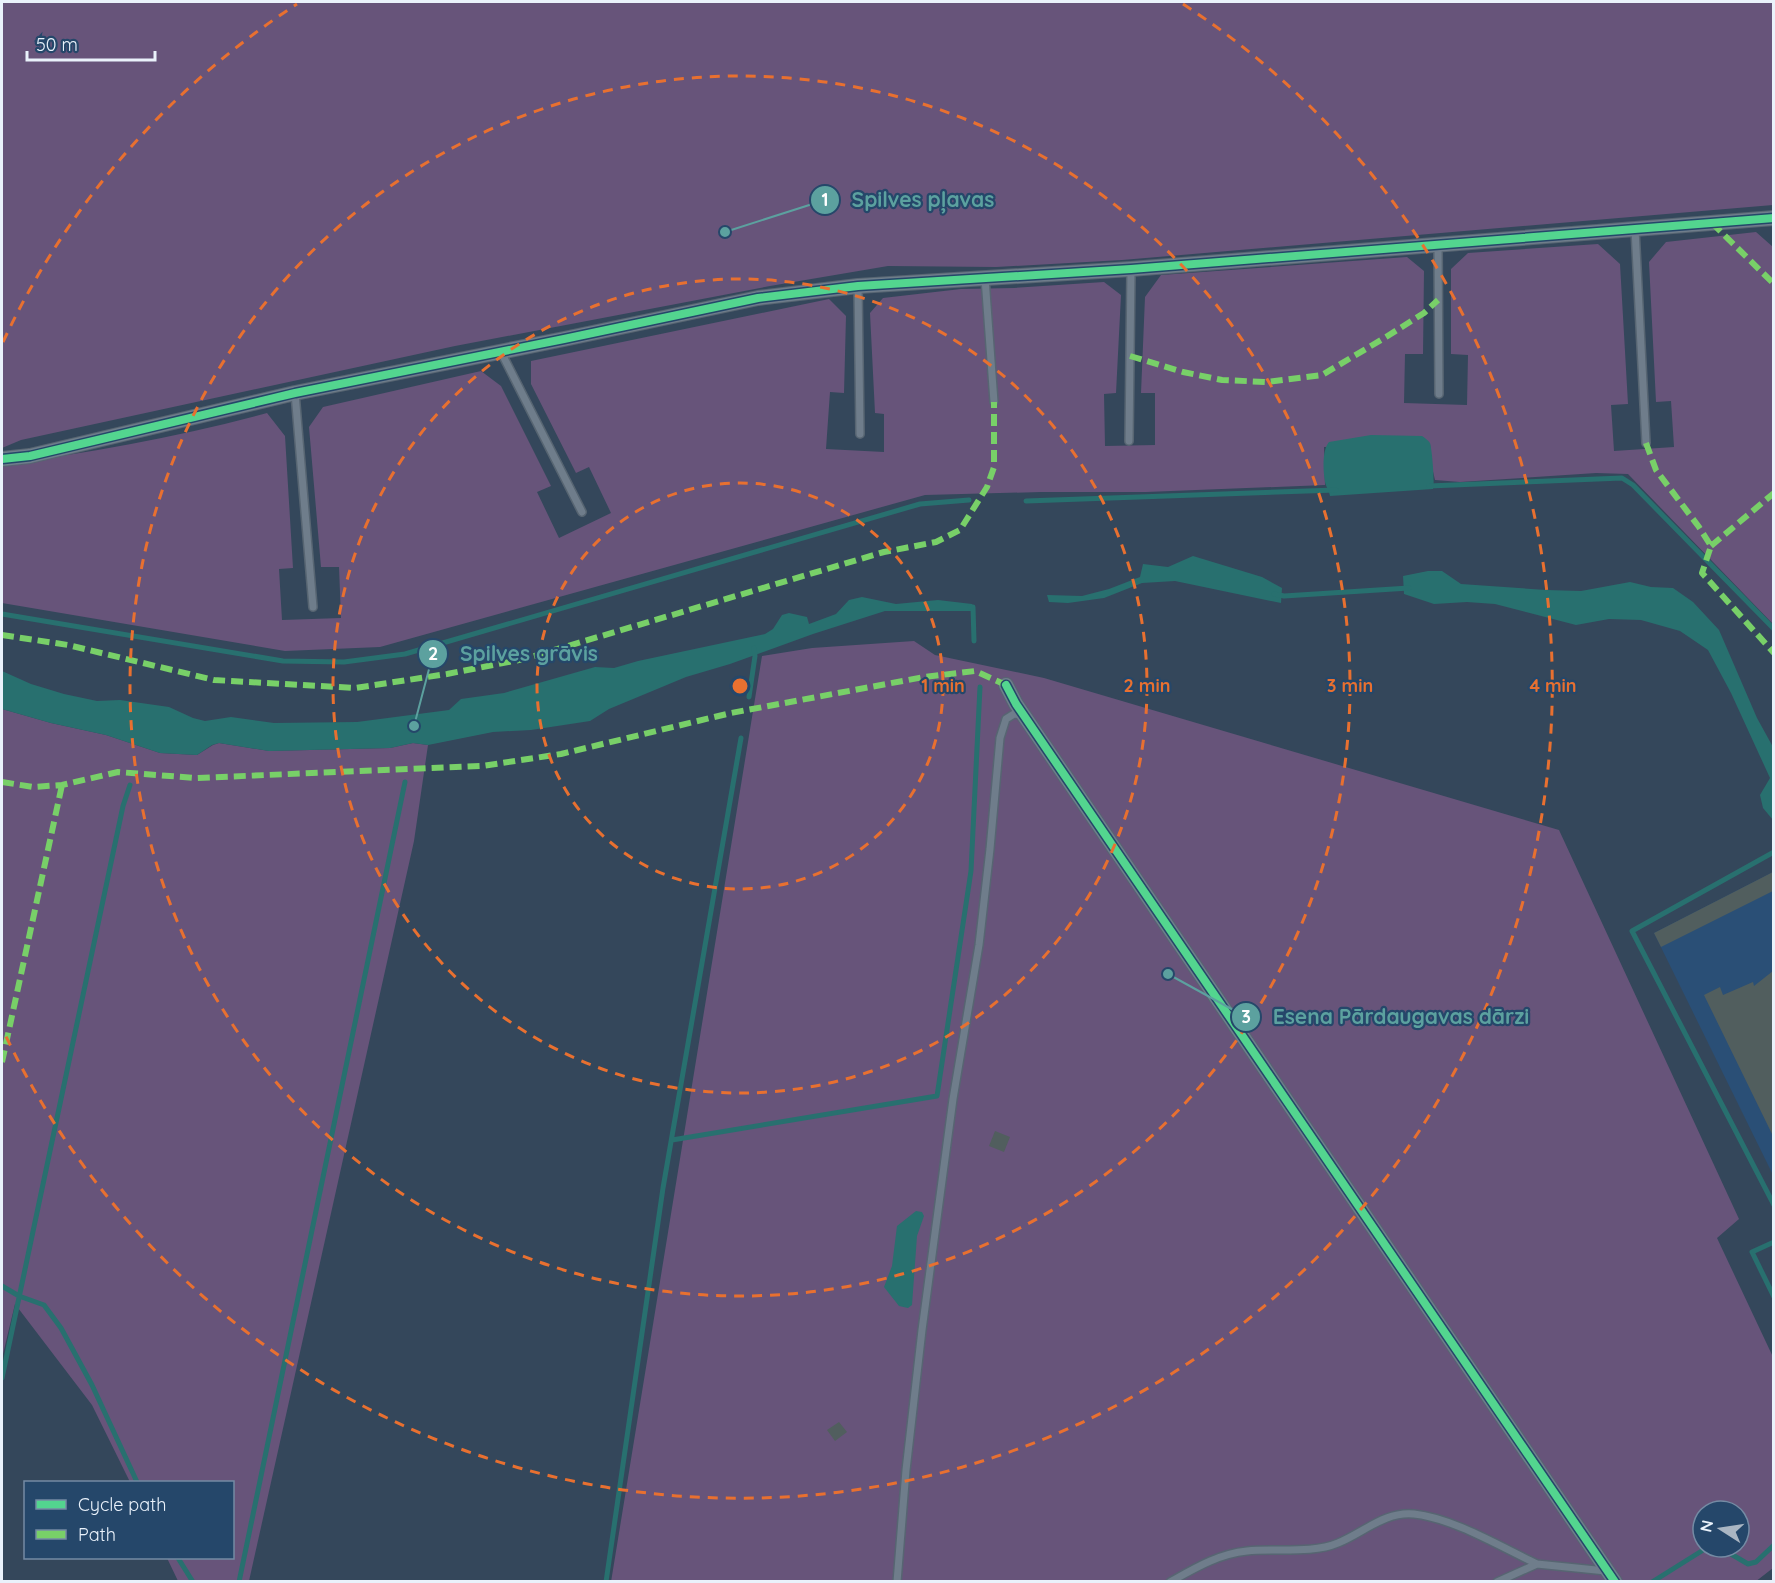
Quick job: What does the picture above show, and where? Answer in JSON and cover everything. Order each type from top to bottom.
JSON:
[{"type":"street","points":[[2,459],[30,456],[295,393],[758,298],[858,286],[1131,268],[1773,218]]},
{"type":"street","points":[[1006,685],[1024,715],[1612,1576]]},
{"type":"lane","points":[[1635,229],[1646,443]]},
{"type":"lane","points":[[1438,245],[1439,394]]},
{"type":"lane","points":[[1129,441],[1131,268]]},
{"type":"lane","points":[[985,278],[994,402]]},
{"type":"lane","points":[[858,286],[860,434]]},
{"type":"lane","points":[[501,352],[582,512]]},
{"type":"lane","points":[[295,393],[313,607]]},
{"type":"lane","points":[[897,1581],[906,1470],[922,1330],[952,1110],[979,945],[1000,738],[1006,719],[1014,714],[1024,715]]},
{"type":"lane","points":[[1170,1581],[1217,1557],[1246,1551],[1317,1548],[1336,1544],[1388,1517],[1413,1514],[1447,1521],[1537,1564],[1612,1576]]},
{"type":"lane","points":[[1497,1581],[1537,1564]]},
{"type":"shaded area","points":[[2,2],[1773,2],[1773,205],[1122,260],[996,267],[888,266],[455,346],[21,440],[2,448]]},
{"type":"shaded area","points":[[1756,232],[1773,247],[1773,624],[1628,474],[1596,473],[1460,482],[1435,480],[1430,444],[1324,447],[1325,485],[1146,492],[925,495],[380,647],[285,651],[2,603],[2,465],[135,443],[267,413],[285,436],[293,568],[279,569],[282,620],[341,618],[339,567],[321,567],[309,427],[323,407],[481,371],[501,386],[551,486],[537,492],[559,538],[611,513],[589,467],[576,473],[531,384],[531,361],[829,299],[846,316],[844,393],[830,392],[826,449],[884,452],[884,414],[875,413],[870,313],[883,298],[961,289],[1104,282],[1121,295],[1116,393],[1104,394],[1105,446],[1155,445],[1155,393],[1141,393],[1145,297],[1161,275],[1407,257],[1424,271],[1423,354],[1405,354],[1404,403],[1467,405],[1468,355],[1451,354],[1451,269],[1468,253],[1598,244],[1620,264],[1628,404],[1611,405],[1614,451],[1674,447],[1671,401],[1656,402],[1649,262],[1666,242]]},
{"type":"shaded area","points":[[1371,435],[1422,436],[1427,440],[1432,452],[1433,489],[1330,496],[1325,482],[1324,467],[1325,450],[1329,442]]},
{"type":"shaded area","points":[[1193,556],[1262,577],[1282,588],[1281,603],[1175,581],[1142,583],[1104,598],[1068,603],[1049,602],[1047,595],[1082,596],[1140,577],[1143,564],[1168,567]]},
{"type":"shaded area","points":[[1442,571],[1461,584],[1546,590],[1581,591],[1630,582],[1651,587],[1673,588],[1693,602],[1719,630],[1757,718],[1773,747],[1773,820],[1763,808],[1760,795],[1770,778],[1731,693],[1708,650],[1680,631],[1641,620],[1609,619],[1576,625],[1495,604],[1467,602],[1434,604],[1404,594],[1403,576]]},
{"type":"shaded area","points":[[862,597],[896,604],[938,600],[972,604],[974,611],[885,611],[686,677],[609,709],[590,721],[531,730],[493,732],[428,745],[413,743],[390,748],[269,751],[219,743],[197,755],[160,753],[106,735],[2,709],[2,671],[31,684],[64,694],[97,701],[120,700],[169,707],[205,721],[231,717],[274,723],[357,722],[449,710],[461,699],[504,693],[595,667],[614,668],[765,634],[773,629],[782,615],[789,613],[807,617],[809,624],[836,614],[849,600]]},
{"type":"shaded area","points":[[914,641],[935,655],[1044,678],[1559,830],[1739,1219],[1717,1238],[1773,1357],[1773,1568],[1755,1582],[611,1582],[762,656],[812,648]]},
{"type":"shaded area","points":[[2,709],[106,735],[160,753],[197,755],[219,743],[269,751],[390,748],[413,743],[428,745],[414,841],[249,1581],[178,1581],[167,1559],[234,1559],[234,1481],[130,1481],[92,1405],[15,1304],[2,1358]]},
{"type":"shaded area","points":[[1773,872],[1773,1175],[1654,933]]},
{"type":"shaded area","points":[[916,1211],[922,1212],[924,1216],[917,1236],[912,1305],[908,1308],[899,1306],[884,1287],[892,1266],[897,1226]]},
{"type":"building","points":[[1773,872],[1773,891],[1661,947],[1654,933]]},
{"type":"building","points":[[1773,971],[1773,1136],[1704,995],[1720,987],[1723,995],[1753,982],[1754,986]]},
{"type":"building","points":[[995,1131],[1010,1137],[1004,1152],[989,1146]]},
{"type":"building","points":[[839,1422],[847,1432],[835,1441],[827,1430]]},
{"type":"waterway","points":[[1429,486],[1622,478],[1633,485],[1774,629]]},
{"type":"waterway","points":[[1026,501],[1336,490]]},
{"type":"waterway","points":[[2,614],[283,661],[344,662],[405,654],[920,504],[969,500]]},
{"type":"waterway","points":[[1274,594],[1284,596],[1409,588]]},
{"type":"waterway","points":[[970,607],[973,607],[974,641]]},
{"type":"waterway","points":[[749,697],[755,656],[754,648]]},
{"type":"waterway","points":[[672,1140],[937,1096],[971,871],[980,687]]},
{"type":"waterway","points":[[606,1582],[663,1188],[741,738]]},
{"type":"waterway","points":[[239,1582],[405,782]]},
{"type":"waterway","points":[[2,1378],[123,806],[130,785]]},
{"type":"waterway","points":[[1774,852],[1632,931],[1774,1205]]},
{"type":"waterway","points":[[1774,1242],[1752,1252],[1774,1297]]},
{"type":"waterway","points":[[2,1286],[19,1296],[44,1305],[61,1328],[92,1385],[137,1481]]},
{"type":"waterway","points":[[1652,1582],[1708,1547],[1719,1547],[1748,1564],[1756,1562],[1774,1545]]},
{"type":"waterway","points":[[179,1559],[193,1582]]},
{"type":"marked path","points":[[1712,223],[1774,284]]},
{"type":"marked path","points":[[1130,356],[1183,372],[1222,380],[1266,382],[1322,375],[1424,313],[1438,300]]},
{"type":"marked path","points":[[2,635],[68,645],[214,680],[355,688],[524,659],[884,552],[936,542],[960,530],[987,487],[994,467],[994,402]]},
{"type":"marked path","points":[[1646,443],[1656,470],[1711,546],[1702,573],[1774,653]]},
{"type":"marked path","points":[[1711,546],[1774,493]]},
{"type":"marked path","points":[[2,782],[33,787],[62,785],[118,772],[195,778],[482,766],[561,754],[731,713],[924,677],[975,671],[1006,685]]},
{"type":"marked path","points":[[2,1062],[62,785]]},
{"type":"cycle path","points":[[2,459],[30,456],[295,393],[758,298],[858,286],[1131,269],[1774,218]]},
{"type":"cycle path","points":[[1006,685],[1016,704],[1615,1582]]},
{"type":"place","name":"Spilves pļavas","points":[[725,232]]},
{"type":"place","name":"Spilves grāvis","points":[[414,726]]},
{"type":"place","name":"Esena Pārdaugavas dārzi","points":[[1168,974]]}]
